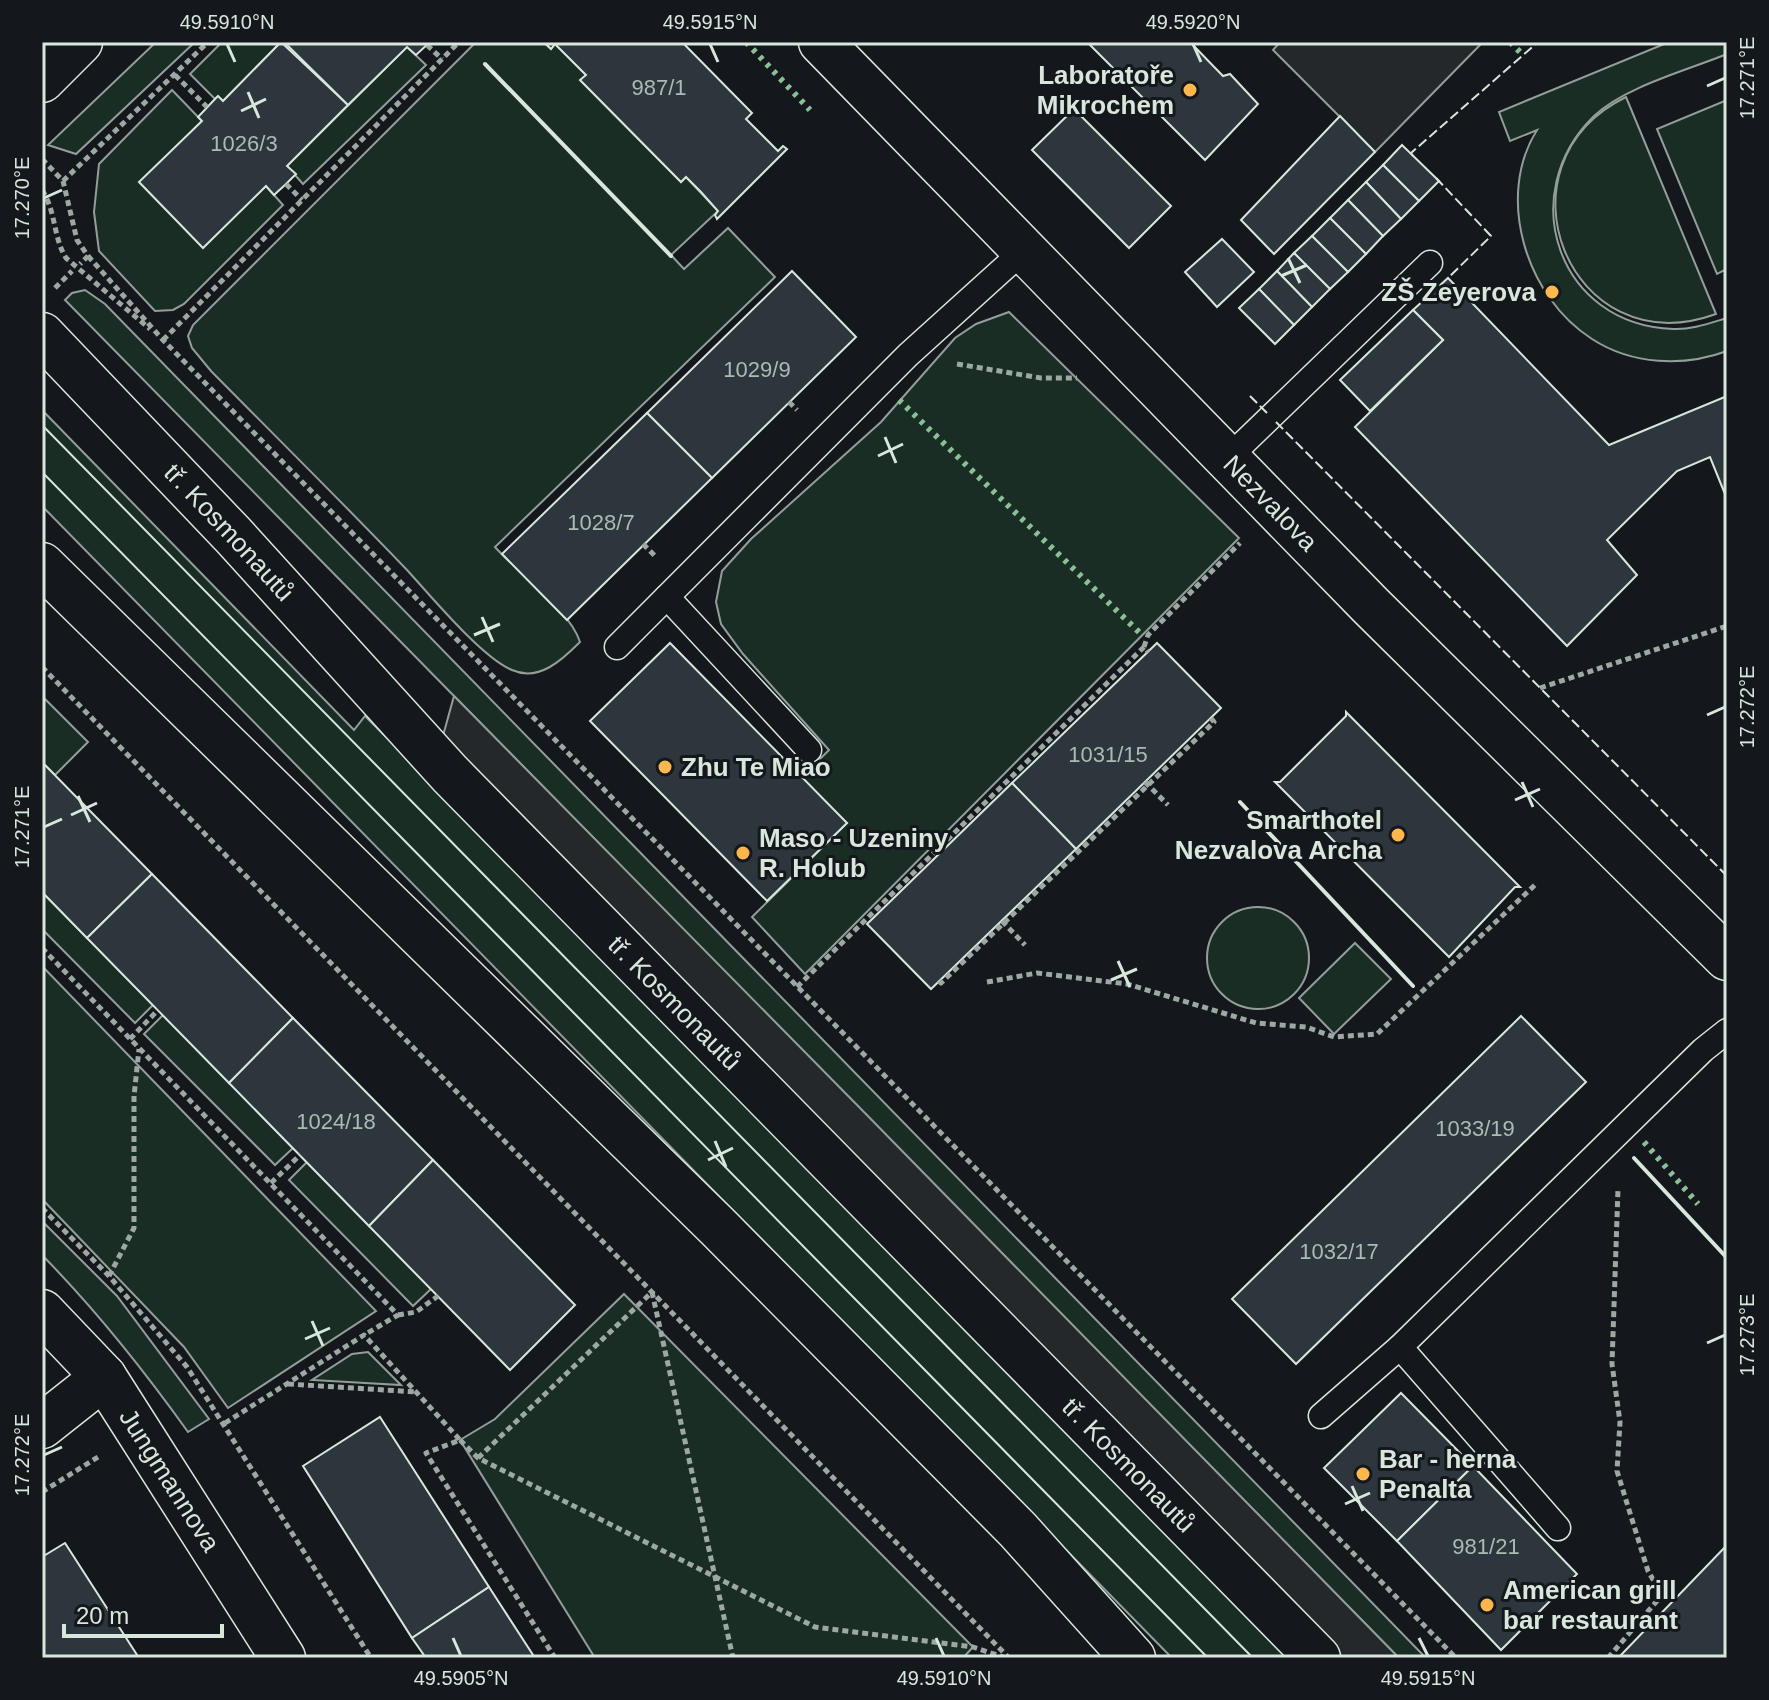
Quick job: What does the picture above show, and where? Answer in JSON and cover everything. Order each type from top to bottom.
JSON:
[{"type":"street","points":[[42,80],[80,42]]},
{"type":"street","name":"Nezvalova","points":[[821,42],[1226,460],[1727,958]]},
{"type":"street","name":"tř. Kosmonautů","points":[[42,335],[233,535],[450,774],[1318,1658]]},
{"type":"street","points":[[42,565],[729,1238],[1018,1530],[1133,1658]]},
{"type":"street","name":"Jungmannova","points":[[42,1312],[104,1377],[283,1658]]},
{"type":"street","points":[[42,1426],[104,1377]]},
{"type":"lane","points":[[617,647],[908,355],[1022,252]]},
{"type":"lane","points":[[1226,460],[1430,263]]},
{"type":"lane","points":[[667,597],[809,750]]},
{"type":"lane","points":[[1321,1416],[1400,1347],[1703,1050],[1727,1031]]},
{"type":"lane","points":[[1400,1347],[1558,1528]]},
{"type":"path","points":[[63,181],[208,42]]},
{"type":"path","points":[[163,340],[459,42]]},
{"type":"path","points":[[427,45],[442,59]]},
{"type":"path","points":[[175,75],[207,107]]},
{"type":"path","points":[[42,159],[63,181],[77,240],[163,340],[1456,1658]]},
{"type":"path","points":[[286,184],[302,200]]},
{"type":"path","points":[[42,190],[54,214],[60,248],[66,258],[163,340]]},
{"type":"path","points":[[80,264],[88,256]]},
{"type":"path","points":[[54,288],[72,271]]},
{"type":"path","points":[[908,355],[1041,378],[1092,379]]},
{"type":"path","points":[[797,987],[1146,650],[1148,635],[1247,536]]},
{"type":"path","points":[[1540,688],[1727,626]]},
{"type":"path","points":[[42,667],[1008,1658]]},
{"type":"path","points":[[939,981],[941,983],[1146,783],[1214,722],[1211,718]]},
{"type":"path","points":[[1146,783],[1168,805]]},
{"type":"path","points":[[987,982],[1037,973],[1127,984],[1256,1023],[1306,1027],[1334,1037],[1377,1034],[1537,883]]},
{"type":"path","points":[[1003,922],[1025,945]]},
{"type":"path","points":[[42,948],[398,1315]]},
{"type":"path","points":[[130,1039],[158,1010]]},
{"type":"path","points":[[109,1276],[134,1228],[134,1096],[139,1048]]},
{"type":"path","points":[[1608,1658],[1662,1595],[1648,1571],[1617,1471],[1620,1422],[1612,1364],[1620,1133]]},
{"type":"path","points":[[271,1183],[300,1155]]},
{"type":"path","points":[[42,1208],[109,1276],[187,1367],[371,1658]]},
{"type":"path","points":[[478,1458],[652,1291]]},
{"type":"path","points":[[652,1291],[718,1578],[733,1658]]},
{"type":"path","points":[[225,1423],[364,1335],[398,1315],[416,1312],[438,1296]]},
{"type":"path","points":[[364,1335],[478,1458],[815,1627],[973,1647],[1008,1658]]},
{"type":"path","points":[[287,1384],[416,1392]]},
{"type":"path","points":[[460,1440],[426,1453],[555,1658]]},
{"type":"path","points":[[42,1492],[105,1452]]},
{"type":"green space","points":[[156,42],[195,42],[76,154],[48,145]]},
{"type":"green space","points":[[222,42],[281,42],[223,101],[218,97],[215,99],[190,74]]},
{"type":"green space","points":[[476,42],[543,42],[551,49],[555,44],[586,75],[581,81],[681,182],[686,177],[718,211],[671,255],[684,269],[728,228],[775,277],[495,547],[566,617],[580,642],[558,662],[531,673],[512,670],[472,640],[211,371],[192,348],[188,336],[193,325]]},
{"type":"green space","points":[[1669,42],[1727,42],[1727,54],[1639,88],[1594,116],[1570,147],[1556,182],[1554,217],[1560,250],[1576,280],[1601,305],[1633,322],[1673,329],[1727,318],[1727,351],[1693,360],[1658,361],[1624,354],[1592,339],[1569,321],[1550,298],[1524,244],[1519,214],[1519,185],[1525,156],[1537,130],[1510,141],[1499,112]]},
{"type":"green space","points":[[407,47],[426,65],[303,184],[287,166]]},
{"type":"green space","points":[[172,90],[202,121],[140,183],[203,247],[266,186],[283,205],[184,304],[173,310],[155,311],[99,251],[94,212],[99,164]]},
{"type":"green space","points":[[1626,97],[1716,314],[1664,323],[1621,312],[1587,286],[1564,250],[1556,209],[1562,167],[1585,128]]},
{"type":"green space","points":[[1727,100],[1727,269],[1717,274],[1657,129]]},
{"type":"green space","points":[[85,290],[105,304],[1426,1658],[1399,1658],[65,300],[72,293]]},
{"type":"green space","points":[[1009,312],[1239,538],[805,974],[752,917],[847,823],[800,779],[829,750],[743,654],[721,624],[716,602],[722,571],[751,539],[881,422],[955,338],[976,324]]},
{"type":"green space","points":[[42,410],[354,730],[365,716],[407,758],[1289,1658],[1172,1658],[42,506]]},
{"type":"green space","points":[[42,696],[88,742],[55,775],[42,762]]},
{"type":"green space","points":[[42,892],[153,1005],[135,1023],[42,929]]},
{"type":"green space","points":[[1258,907],[1278,910],[1301,929],[1306,938],[1309,958],[1306,978],[1287,1001],[1278,1006],[1258,1009],[1238,1006],[1215,987],[1210,978],[1207,958],[1210,938],[1229,915],[1238,910]]},
{"type":"green space","points":[[1355,943],[1391,979],[1334,1034],[1299,998]]},
{"type":"green space","points":[[42,966],[376,1311],[228,1408],[184,1347],[42,1199]]},
{"type":"green space","points":[[163,1015],[293,1148],[275,1165],[144,1034]]},
{"type":"green space","points":[[307,1162],[431,1289],[413,1306],[289,1180]]},
{"type":"green space","points":[[42,1221],[117,1296],[209,1419],[188,1432],[118,1340],[42,1255]]},
{"type":"green space","points":[[624,1294],[973,1647],[963,1658],[595,1658],[460,1440],[495,1419]]},
{"type":"green space","points":[[368,1352],[401,1385],[312,1380],[352,1354]]},
{"type":"shaded area","points":[[1280,42],[1483,42],[1375,152],[1273,50]]},
{"type":"shaded area","points":[[454,696],[1399,1658],[1340,1658],[1311,1630],[441,743]]},
{"type":"building","points":[[281,42],[348,105],[287,166],[296,174],[286,184],[274,195],[266,186],[203,248],[139,182],[202,121],[198,117],[218,96],[223,101]]},
{"type":"building","points":[[284,42],[430,42],[416,55],[407,47],[348,105]]},
{"type":"building","points":[[682,42],[752,113],[746,119],[778,151],[783,146],[787,149],[717,219],[715,215],[718,211],[701,192],[686,177],[681,182],[580,80],[586,75],[555,44],[551,49],[546,44]]},
{"type":"building","name":"Laboratoře Mikrochem","points":[[1087,42],[1190,42],[1223,76],[1230,74],[1258,104],[1205,160]]},
{"type":"building","points":[[1074,109],[1171,206],[1129,248],[1032,150]]},
{"type":"building","points":[[1340,116],[1375,152],[1274,254],[1241,220]]},
{"type":"building","points":[[1402,145],[1439,181],[1419,201],[1383,165]]},
{"type":"building","points":[[1383,165],[1419,201],[1401,219],[1366,182]]},
{"type":"building","points":[[1366,182],[1401,219],[1383,236],[1348,200]]},
{"type":"building","points":[[1348,200],[1383,236],[1366,254],[1330,218]]},
{"type":"building","points":[[1330,218],[1366,254],[1348,272],[1312,236]]},
{"type":"building","points":[[1312,236],[1348,272],[1330,289],[1294,253]]},
{"type":"building","points":[[1222,239],[1254,272],[1217,307],[1185,272]]},
{"type":"building","points":[[1294,253],[1330,289],[1312,307],[1277,271]]},
{"type":"building","points":[[792,271],[856,337],[712,478],[647,413]]},
{"type":"building","points":[[1277,271],[1312,307],[1294,325],[1259,289]]},
{"type":"building","points":[[1448,278],[1609,445],[1727,396],[1727,499],[1710,457],[1677,471],[1607,540],[1637,575],[1567,646],[1355,427],[1443,340],[1413,310]]},
{"type":"building","points":[[1259,289],[1294,325],[1275,344],[1239,308]]},
{"type":"building","points":[[1413,310],[1443,340],[1370,411],[1340,380]]},
{"type":"building","points":[[647,413],[712,478],[567,620],[502,554]]},
{"type":"building","points":[[670,643],[847,823],[767,901],[590,721]]},
{"type":"building","points":[[1157,643],[1221,708],[1076,849],[1012,783]]},
{"type":"building","name":"Smarthotel Nezvalova Archa","points":[[1346,712],[1520,887],[1515,887],[1449,957],[1275,782],[1280,782],[1346,716]]},
{"type":"building","points":[[42,762],[152,874],[87,938],[42,892]]},
{"type":"building","points":[[1012,783],[1076,849],[931,989],[867,924]]},
{"type":"building","points":[[152,874],[293,1018],[229,1083],[87,938]]},
{"type":"building","points":[[1521,1016],[1586,1082],[1296,1364],[1232,1299]]},
{"type":"building","points":[[293,1018],[433,1160],[369,1226],[229,1083]]},
{"type":"building","points":[[433,1160],[575,1305],[510,1370],[369,1226]]},
{"type":"building","points":[[1401,1393],[1473,1466],[1397,1541],[1324,1468]]},
{"type":"building","points":[[380,1417],[489,1587],[412,1638],[303,1466]]},
{"type":"building","points":[[1473,1466],[1577,1574],[1501,1650],[1397,1541]]},
{"type":"building","points":[[65,1543],[139,1658],[42,1658],[42,1557]]},
{"type":"building","points":[[1727,1545],[1727,1658],[1622,1658],[1620,1656]]},
{"type":"building","points":[[489,1587],[535,1658],[426,1658],[412,1638]]},
{"type":"tram line","points":[[42,425],[1253,1658]]},
{"type":"tram line","points":[[42,472],[1208,1658]]},
{"type":"hedge","points":[[746,42],[810,110]]},
{"type":"hedge","points":[[1510,42],[1523,55]]},
{"type":"hedge","points":[[899,400],[1143,636]]},
{"type":"hedge","points":[[1644,1142],[1698,1204]]},
{"type":"fence","points":[[1413,156],[1411,153],[1538,42]]},
{"type":"fence","points":[[1436,178],[1491,236],[1448,278]]},
{"type":"fence","points":[[1250,396],[1268,414]]},
{"type":"fence","points":[[1276,422],[1727,876]]},
{"type":"wall","points":[[485,64],[671,256]]},
{"type":"wall","points":[[1240,802],[1413,986]]},
{"type":"wall","points":[[1634,1158],[1727,1258]]},
{"type":"place","name":"Laboratoře Mikrochem","points":[[1190,90]]},
{"type":"place","name":"ZŠ Zeyerova","points":[[1552,292]]},
{"type":"place","name":"Zhu Te Miao","points":[[665,767]]},
{"type":"place","name":"Smarthotel Nezvalova Archa","points":[[1398,835]]},
{"type":"place","name":"Maso - Uzeniny R. Holub","points":[[743,853]]},
{"type":"place","name":"Bar - herna Penalta","points":[[1363,1474]]},
{"type":"place","name":"American grill bar restaurant","points":[[1487,1605]]}]
